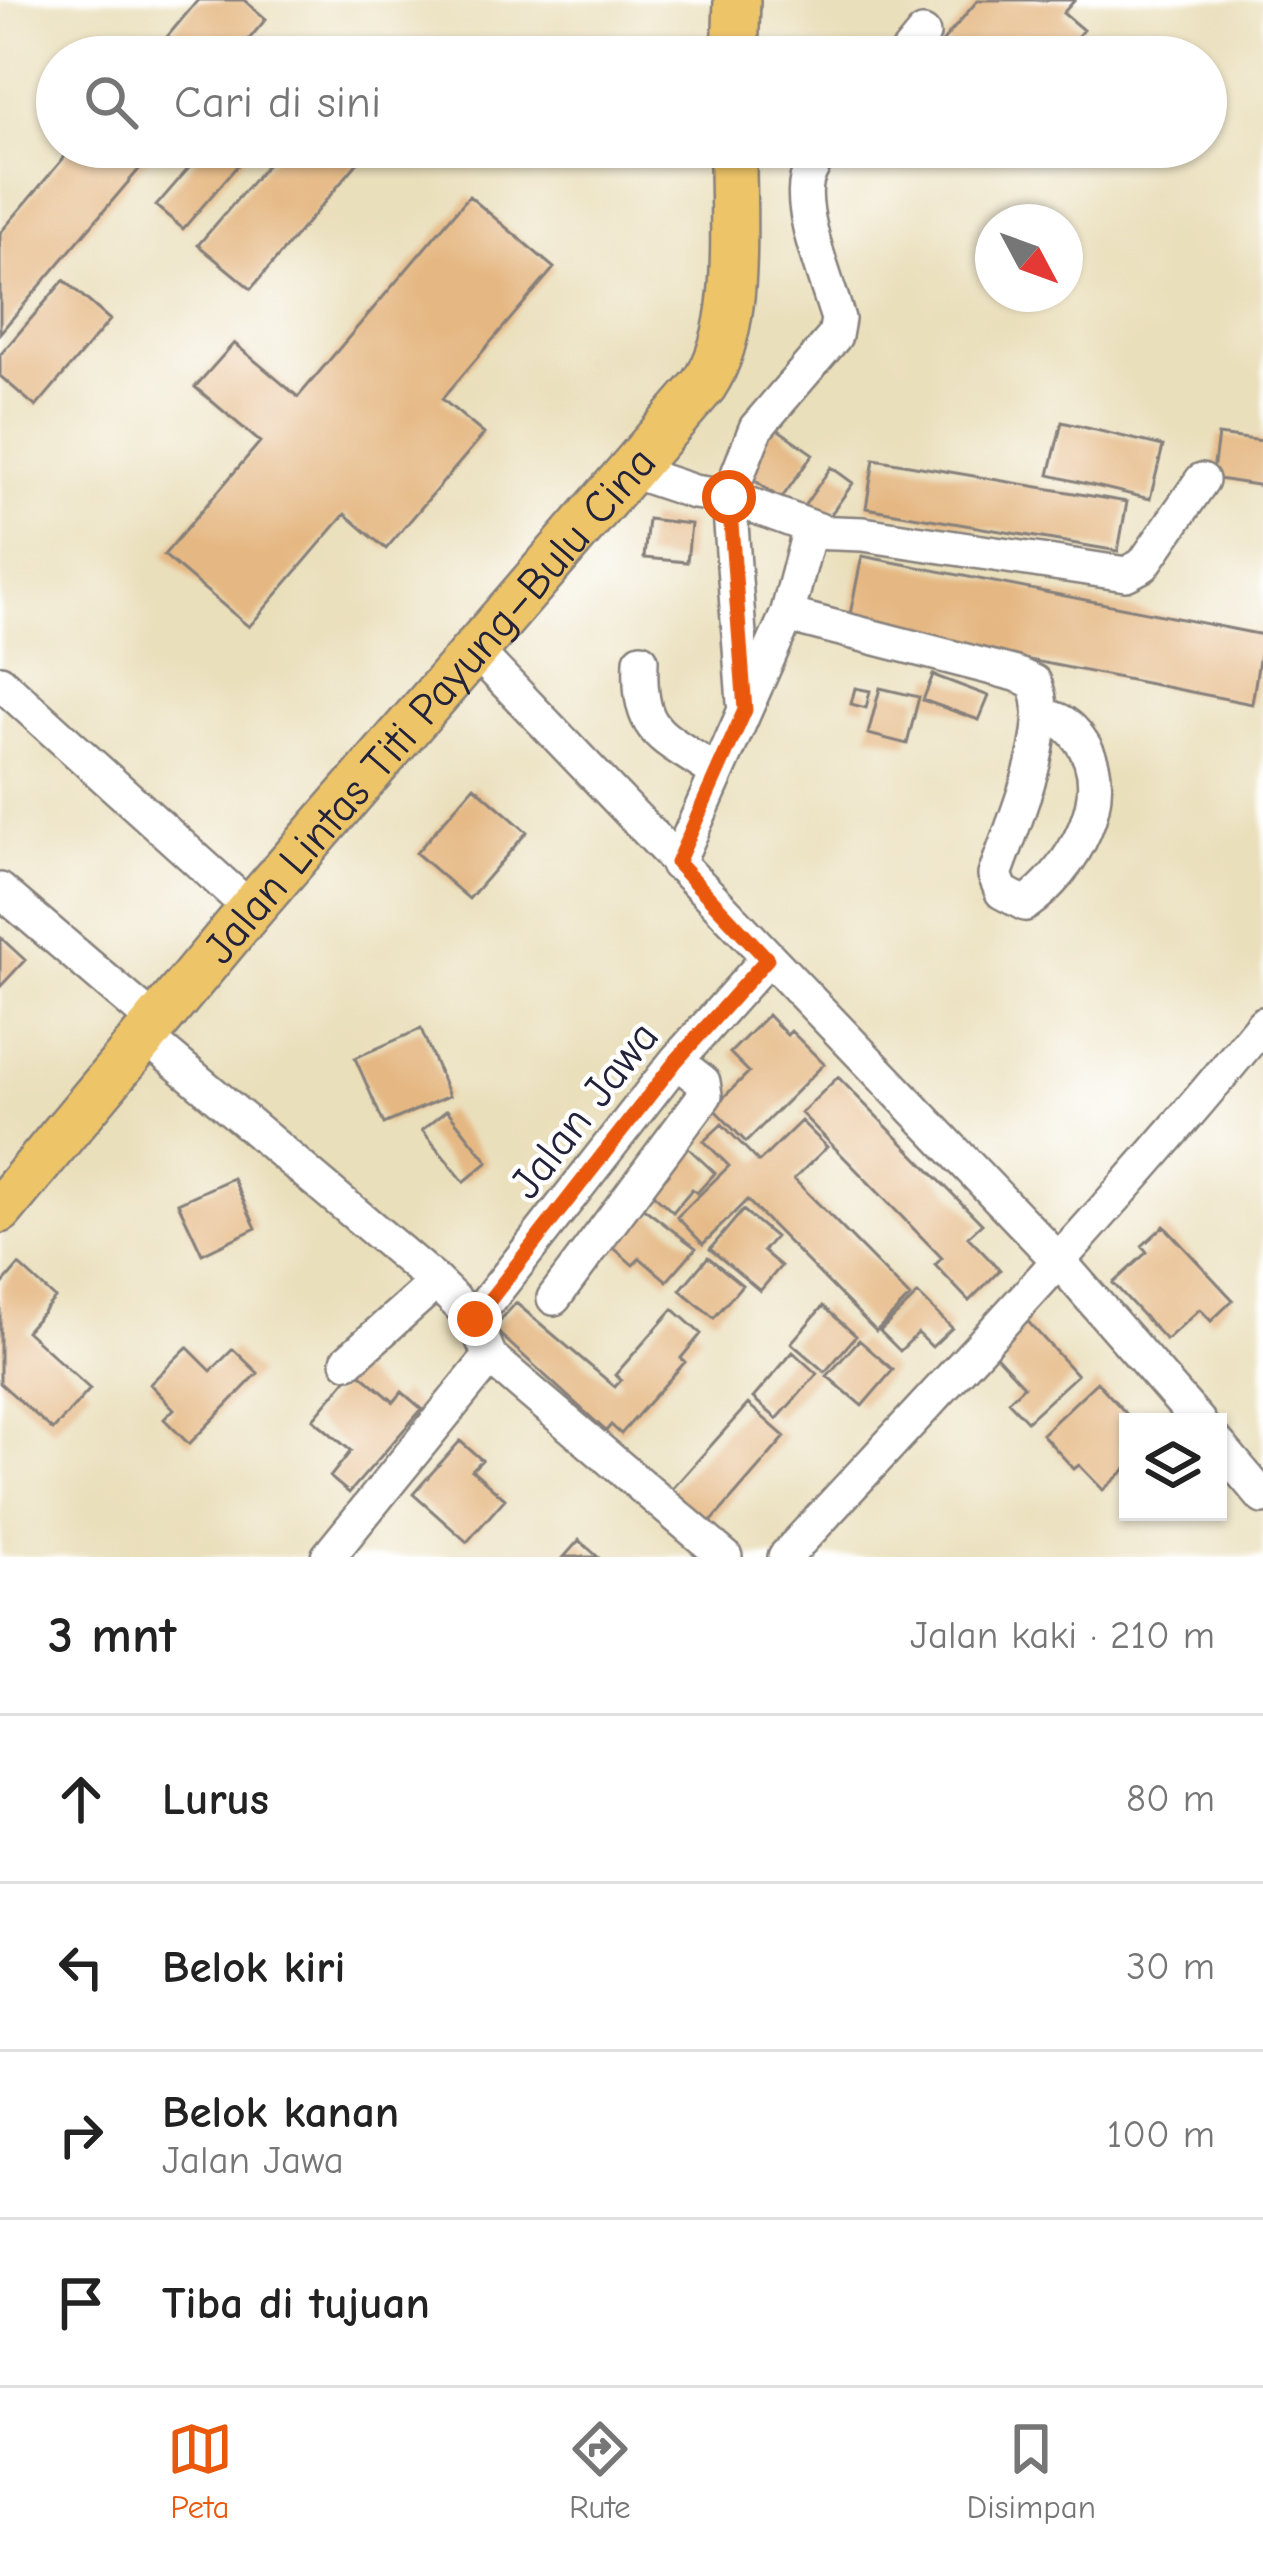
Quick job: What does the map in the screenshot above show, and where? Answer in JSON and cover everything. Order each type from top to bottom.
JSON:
[{"type":"main road","points":[[735,36],[736,0]]},
{"type":"main road","name":"Jalan Lintas Titi Payung–Bulu Cina","points":[[0,1210],[251,908],[704,385],[719,359],[730,301],[733,168]]},
{"type":"street","points":[[745,710],[729,497],[756,428],[838,330],[805,202],[811,168]]},
{"type":"street","points":[[631,472],[729,497],[819,530],[1126,574],[1143,565],[1202,481]]},
{"type":"street","points":[[677,863],[787,615],[809,532],[819,530]]},
{"type":"street","points":[[787,615],[1026,678],[1037,687],[1041,716],[1031,767],[995,875],[1002,892],[1025,904],[1060,869],[1084,830],[1098,788],[1079,737],[1065,723],[1041,716]]},
{"type":"street","points":[[476,650],[1059,1261],[1191,1413]]},
{"type":"street","points":[[641,660],[641,705],[648,722],[717,773]]},
{"type":"street","points":[[0,682],[251,908]]},
{"type":"street","points":[[0,890],[475,1319],[490,1357],[725,1557]]},
{"type":"street","name":"Jalan Jawa","points":[[475,1319],[676,1061],[767,959]]},
{"type":"street","points":[[785,1557],[1059,1261],[1263,1024]]},
{"type":"street","points":[[554,1298],[705,1095],[703,1082],[676,1061]]},
{"type":"street","points":[[348,1361],[436,1282]]},
{"type":"street","points":[[328,1557],[490,1357]]},
{"type":"street","points":[[1227,1455],[1263,1497]]},
{"type":"building","points":[[198,0],[244,0],[266,19],[252,36],[168,36]]},
{"type":"building","points":[[978,0],[1075,0],[1063,13],[1083,30],[1078,36],[947,36]]},
{"type":"building","points":[[55,168],[140,168],[0,333],[0,233]]},
{"type":"building","points":[[189,168],[236,168],[183,229],[156,206]]},
{"type":"building","points":[[264,168],[353,168],[251,289],[198,245]]},
{"type":"building","points":[[469,196],[554,268],[442,399],[484,434],[386,549],[345,514],[249,627],[164,555],[260,442],[195,387],[234,343],[298,397]]},
{"type":"building","points":[[64,280],[110,320],[36,407],[0,376],[0,355]]},
{"type":"building","points":[[1062,422],[1163,446],[1150,499],[1049,475]]},
{"type":"building","points":[[773,426],[813,454],[781,499],[741,471]]},
{"type":"building","points":[[1218,435],[1263,441],[1263,486],[1212,478]]},
{"type":"building","points":[[874,459],[1127,502],[1118,551],[866,508]]},
{"type":"building","points":[[831,467],[853,483],[824,524],[802,509]]},
{"type":"building","points":[[648,519],[691,524],[687,562],[644,558]]},
{"type":"building","points":[[862,556],[1263,635],[1252,704],[848,624]]},
{"type":"building","points":[[933,675],[989,696],[979,720],[923,700]]},
{"type":"building","points":[[855,688],[870,691],[866,708],[851,704]]},
{"type":"building","points":[[880,688],[919,697],[907,744],[868,734]]},
{"type":"building","points":[[474,786],[527,832],[469,899],[416,853]]},
{"type":"building","points":[[0,937],[25,960],[0,987]]},
{"type":"building","points":[[768,1015],[824,1064],[746,1142],[713,1108],[749,1072],[730,1053]]},
{"type":"building","points":[[421,1029],[449,1096],[384,1124],[355,1058]]},
{"type":"building","points":[[838,1077],[982,1224],[968,1237],[1000,1270],[969,1301],[935,1265],[942,1258],[801,1113]]},
{"type":"building","points":[[447,1110],[488,1162],[464,1182],[422,1130]]},
{"type":"building","points":[[801,1121],[827,1147],[794,1179],[910,1297],[876,1331],[747,1200],[703,1244],[677,1217],[729,1166],[704,1141],[722,1124],[759,1162]]},
{"type":"building","points":[[684,1144],[715,1173],[697,1193],[692,1189],[673,1212],[652,1193],[669,1174],[662,1168]]},
{"type":"building","points":[[233,1178],[256,1228],[202,1254],[178,1203]]},
{"type":"building","points":[[638,1204],[696,1248],[667,1281],[640,1258],[633,1265],[606,1241]]},
{"type":"building","points":[[743,1210],[775,1237],[763,1251],[781,1266],[760,1291],[710,1249]]},
{"type":"building","points":[[1164,1226],[1233,1300],[1211,1321],[1200,1309],[1166,1340],[1113,1283],[1147,1252],[1142,1246]]},
{"type":"building","points":[[708,1257],[742,1285],[714,1318],[680,1290]]},
{"type":"building","points":[[19,1265],[55,1298],[26,1331],[90,1389],[53,1430],[0,1383],[0,1287]]},
{"type":"building","points":[[918,1294],[952,1328],[932,1347],[918,1333],[900,1351],[880,1331]]},
{"type":"building","points":[[516,1303],[615,1387],[621,1380],[615,1375],[673,1309],[701,1334],[681,1358],[685,1362],[621,1434],[611,1425],[606,1431],[493,1328]]},
{"type":"building","points":[[823,1306],[856,1336],[825,1372],[791,1343]]},
{"type":"building","points":[[1021,1314],[1077,1375],[1027,1421],[1008,1401],[1024,1386],[987,1346]]},
{"type":"building","points":[[859,1340],[893,1370],[862,1406],[827,1376]]},
{"type":"building","points":[[187,1347],[211,1371],[233,1349],[258,1373],[189,1444],[164,1419],[174,1409],[150,1384]]},
{"type":"building","points":[[793,1352],[817,1374],[777,1419],[753,1398]]},
{"type":"building","points":[[355,1369],[394,1402],[402,1392],[422,1409],[349,1493],[330,1477],[351,1451],[313,1419]]},
{"type":"building","points":[[1097,1382],[1126,1413],[1119,1413],[1119,1475],[1103,1490],[1079,1465],[1074,1469],[1042,1434]]},
{"type":"building","points":[[748,1404],[785,1437],[705,1529],[666,1496]]},
{"type":"building","points":[[460,1441],[482,1460],[472,1470],[505,1499],[467,1542],[413,1494]]},
{"type":"building","points":[[579,1540],[598,1557],[564,1557]]},
{"type":"route","points":[[475,1319],[676,1061],[767,959],[677,863],[745,710],[729,497]]}]
